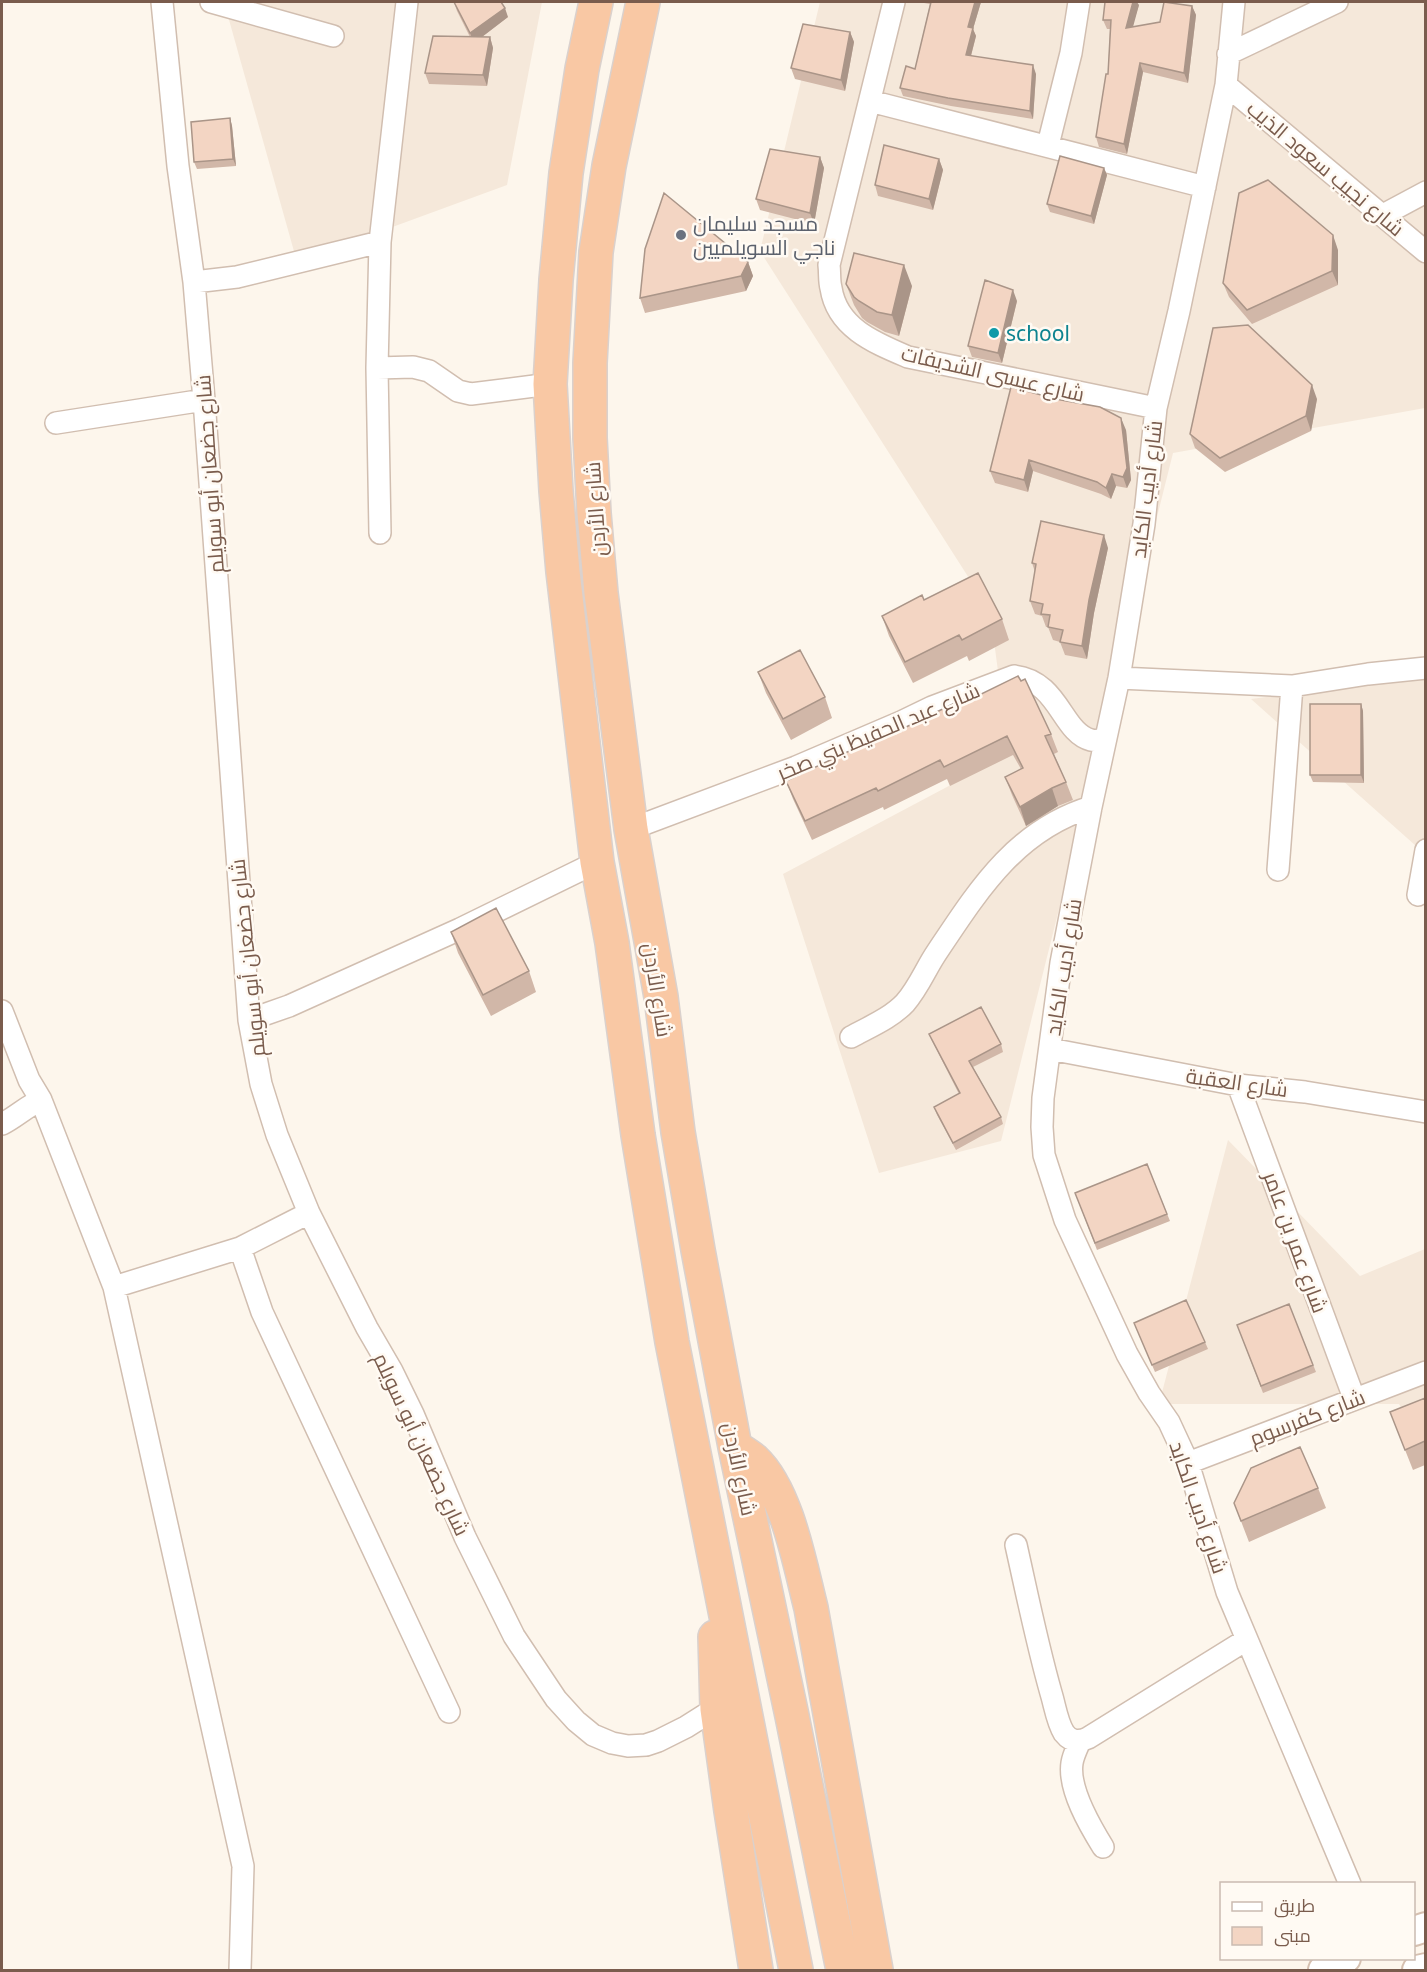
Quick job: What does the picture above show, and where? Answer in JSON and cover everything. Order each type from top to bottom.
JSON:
[{"type":"highway","name":"شارع الأردن","points":[[596,2],[582,69],[566,173],[556,280],[550,384],[556,491],[563,572],[597,862],[612,943],[638,1136],[672,1342],[704,1504],[715,1638],[729,1699]]},
{"type":"highway","name":"شارع الأردن","points":[[643,2],[609,166],[596,252],[590,363],[590,438],[594,513],[612,686],[631,829],[661,997],[686,1179],[735,1447],[843,1971]]},
{"type":"highway","points":[[735,1447],[754,1461],[771,1481],[784,1510],[796,1550],[811,1608],[876,1971]]},
{"type":"highway","points":[[729,1699],[730,1811],[756,1971]]},
{"type":"highway","points":[[729,1699],[796,1971]]},
{"type":"main road","points":[[1323,1971],[1344,1960]]},
{"type":"main road","points":[[1417,1971],[1425,1968]]},
{"type":"street","name":"شارع جضعان أبو سويلم","points":[[162,2],[178,166],[194,282],[249,1020],[261,1084],[277,1135],[309,1213],[413,1414],[465,1537],[514,1636],[556,1699],[576,1722],[593,1735],[612,1743],[628,1746],[658,1742],[729,1699]]},
{"type":"street","points":[[211,2],[333,36]]},
{"type":"street","points":[[380,533],[377,368],[380,242],[407,2]]},
{"type":"street","name":"شارع عيسى الشديفات","points":[[894,2],[829,265],[831,289],[837,308],[850,326],[872,342],[908,357],[1156,408]]},
{"type":"street","points":[[1047,145],[1071,53],[1079,2]]},
{"type":"street","name":"شارع أديب الكايد","points":[[1234,2],[1227,85],[1156,408],[1144,524],[1119,678],[1091,807],[1062,963],[1042,1128],[1044,1155],[1065,1220],[1127,1354],[1169,1422],[1188,1463],[1227,1592],[1349,1882]]},
{"type":"street","points":[[1228,54],[1337,2]]},
{"type":"street","name":"شارع نجيب سعود الذيب","points":[[1227,85],[1425,252]]},
{"type":"street","points":[[870,101],[1205,187]]},
{"type":"street","points":[[1383,215],[1425,192]]},
{"type":"street","points":[[194,282],[237,277],[380,242]]},
{"type":"street","points":[[377,368],[413,367],[429,371],[458,391],[471,394],[550,384]]},
{"type":"street","points":[[56,423],[204,400]]},
{"type":"street","points":[[1119,678],[1292,686],[1425,668]]},
{"type":"street","name":"شارع عبد الحفيظ بني صخر","points":[[631,829],[796,767],[932,707],[1014,676],[1025,677],[1037,683],[1053,698],[1073,728],[1083,736],[1092,741],[1105,739]]},
{"type":"street","points":[[1278,870],[1292,686]]},
{"type":"street","points":[[851,1037],[892,1014],[905,1003],[917,987],[935,954],[992,874],[1014,851],[1030,837],[1057,821],[1091,807]]},
{"type":"street","points":[[1418,895],[1425,850]]},
{"type":"street","points":[[249,1020],[289,1006],[449,934],[597,862]]},
{"type":"street","points":[[2,1011],[29,1080],[41,1100],[114,1287],[243,1866],[240,1971]]},
{"type":"street","name":"شارع العقبة","points":[[1050,1049],[1238,1085],[1305,1092],[1425,1112]]},
{"type":"street","name":"شارع عمر بن عامر","points":[[1238,1085],[1354,1398]]},
{"type":"street","points":[[2,1124],[31,1104],[41,1100]]},
{"type":"street","points":[[114,1287],[240,1248],[309,1213]]},
{"type":"street","points":[[240,1248],[262,1312],[449,1712]]},
{"type":"street","name":"شارع كفرسوم","points":[[1188,1463],[1425,1372]]},
{"type":"street","points":[[1016,1545],[1045,1672],[1063,1731],[1069,1738],[1080,1741],[1088,1738],[1246,1640]]},
{"type":"street","points":[[1080,1741],[1072,1764],[1074,1785],[1088,1821],[1103,1847]]},
{"type":"shaded area","points":[[224,2],[542,2],[507,185],[297,262]]},
{"type":"shaded area","points":[[820,2],[1425,2],[1425,408],[1173,453],[1001,1141],[879,1173],[783,874],[1009,754],[990,611],[760,251]]},
{"type":"shaded area","points":[[1425,676],[1425,854],[1251,699]]},
{"type":"shaded area","points":[[1228,1140],[1360,1276],[1425,1249],[1425,1453],[1399,1404],[1159,1404]]},
{"type":"building","points":[[454,2],[501,2],[505,8],[470,33]]},
{"type":"building","points":[[931,2],[975,2],[968,27],[973,28],[966,55],[1033,65],[1030,111],[900,88],[906,66],[915,69]]},
{"type":"building","points":[[1105,2],[1133,2],[1126,28],[1160,22],[1164,2],[1192,6],[1184,73],[1140,63],[1124,144],[1096,137],[1106,74],[1108,74],[1111,20],[1103,20]]},
{"type":"building","points":[[803,24],[850,32],[841,80],[791,68]]},
{"type":"building","points":[[433,36],[490,37],[483,75],[425,73]]},
{"type":"building","points":[[230,118],[233,159],[194,162],[191,122]]},
{"type":"building","points":[[884,145],[939,159],[929,199],[875,185]]},
{"type":"building","points":[[770,149],[820,157],[810,213],[756,199]]},
{"type":"building","points":[[1060,156],[1104,168],[1091,216],[1047,204]]},
{"type":"building","points":[[1268,180],[1333,235],[1332,271],[1247,310],[1223,283],[1239,193]]},
{"type":"building","name":"مسجد سليمان ناجي السويلميين","points":[[664,193],[748,262],[741,276],[640,298],[645,249]]},
{"type":"building","points":[[854,253],[904,265],[892,315],[877,312],[859,301],[846,284]]},
{"type":"building","name":"school","points":[[985,280],[1013,290],[998,353],[968,346]]},
{"type":"building","points":[[1248,325],[1312,385],[1306,416],[1220,458],[1190,434],[1213,328]]},
{"type":"building","points":[[1011,387],[1045,397],[1100,407],[1121,418],[1127,468],[1123,477],[1112,474],[1106,488],[1097,482],[1029,460],[1024,480],[990,471]]},
{"type":"building","points":[[1041,521],[1104,535],[1089,600],[1082,646],[1060,642],[1063,630],[1048,627],[1050,615],[1041,614],[1043,604],[1030,601],[1036,564],[1032,563]]},
{"type":"building","points":[[978,573],[1002,619],[962,640],[959,635],[905,662],[882,616],[922,595],[924,600]]},
{"type":"building","points":[[800,650],[825,697],[783,719],[758,672]]},
{"type":"building","points":[[1018,676],[1021,681],[1025,679],[1051,734],[1045,736],[1066,782],[1020,807],[1005,777],[1023,768],[1007,736],[944,767],[940,760],[878,791],[876,788],[805,821],[786,781],[900,727],[902,729],[963,699],[965,702]]},
{"type":"building","points":[[1310,704],[1361,704],[1361,775],[1310,775]]},
{"type":"building","points":[[496,908],[529,971],[483,995],[451,932]]},
{"type":"building","points":[[981,1007],[1001,1044],[969,1061],[1001,1117],[953,1143],[934,1107],[960,1093],[929,1034]]},
{"type":"building","points":[[1147,1164],[1167,1214],[1095,1243],[1075,1193]]},
{"type":"building","points":[[1186,1300],[1205,1342],[1152,1365],[1134,1323]]},
{"type":"building","points":[[1289,1304],[1313,1365],[1261,1386],[1237,1325]]},
{"type":"building","points":[[1425,1398],[1425,1441],[1405,1450],[1390,1412]]},
{"type":"building","points":[[1300,1447],[1318,1488],[1241,1521],[1234,1503],[1251,1468]]},
{"type":"place","name":"مسجد سليمان ناجي السويلميين","points":[[681,235]]},
{"type":"place","name":"school","points":[[994,333]]}]
